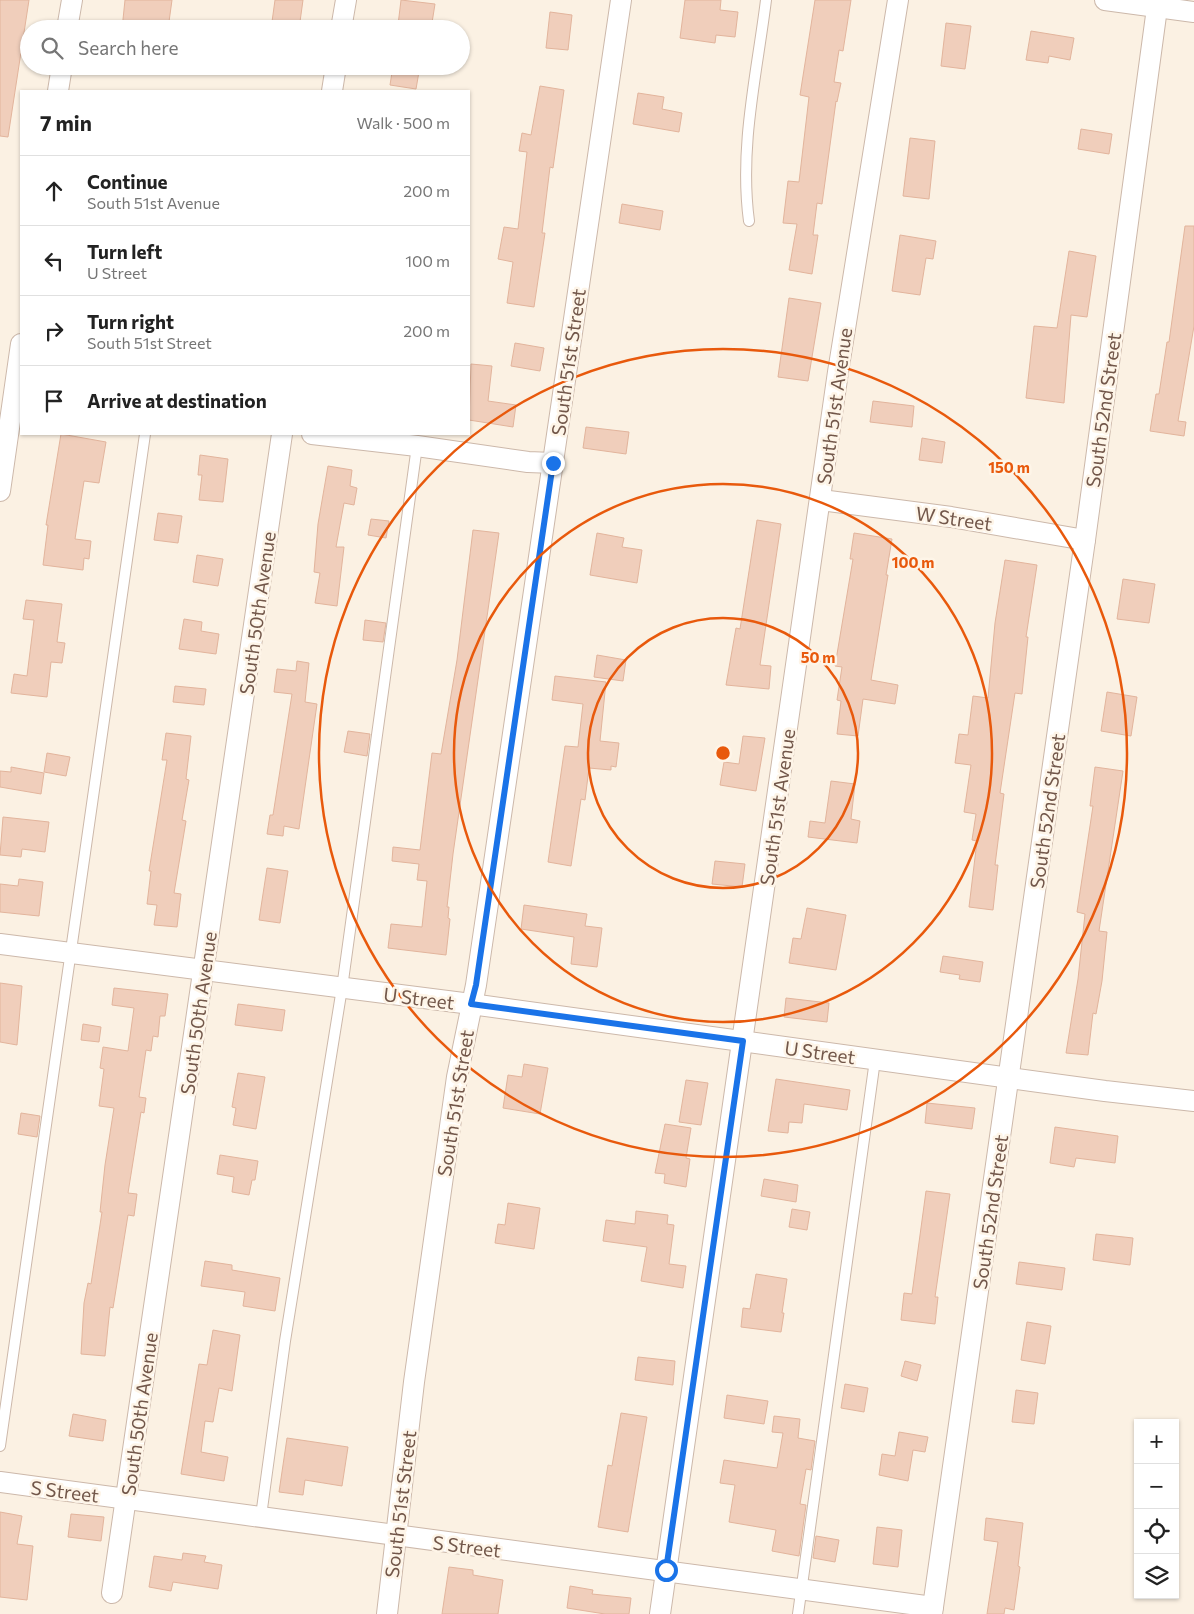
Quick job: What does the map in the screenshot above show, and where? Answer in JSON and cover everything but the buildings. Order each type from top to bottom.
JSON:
[{"type":"street","points":[[69,20],[72,0]]},
{"type":"street","points":[[343,20],[346,0]]},
{"type":"street","name":"South 51st Street","points":[[387,1614],[395,1537],[457,1077],[476,985],[621,0]]},
{"type":"street","name":"South 51st Avenue","points":[[660,1614],[857,245],[898,0]]},
{"type":"street","points":[[1105,0],[1194,12]]},
{"type":"street","name":"South 52nd Street","points":[[933,1610],[1085,540],[1157,8]]},
{"type":"street","points":[[58,90],[61,75]]},
{"type":"street","points":[[332,90],[335,75]]},
{"type":"street","points":[[0,491],[12,395],[20,350]]},
{"type":"street","name":"South 50th Avenue","points":[[112,1593],[205,972],[282,435]]},
{"type":"street","points":[[321,435],[418,446],[528,462],[553,463]]},
{"type":"street","name":"W Street","points":[[821,500],[960,518],[1085,540]]},
{"type":"street","name":"U Street","points":[[0,944],[205,972],[471,1004],[1009,1078],[1194,1101]]},
{"type":"street","name":"S Street","points":[[0,1482],[261,1516],[395,1537],[666,1570],[933,1610]]},
{"type":"lane","points":[[749,221],[745,192],[746,151],[766,0]]},
{"type":"lane","points":[[0,1446],[146,435]]},
{"type":"lane","points":[[261,1516],[285,1341],[342,988],[418,446]]},
{"type":"lane","points":[[798,1614],[875,1060]]},
{"type":"route","points":[[553,463],[476,985],[471,1004],[598,1023],[743,1041],[666,1570]]}]
